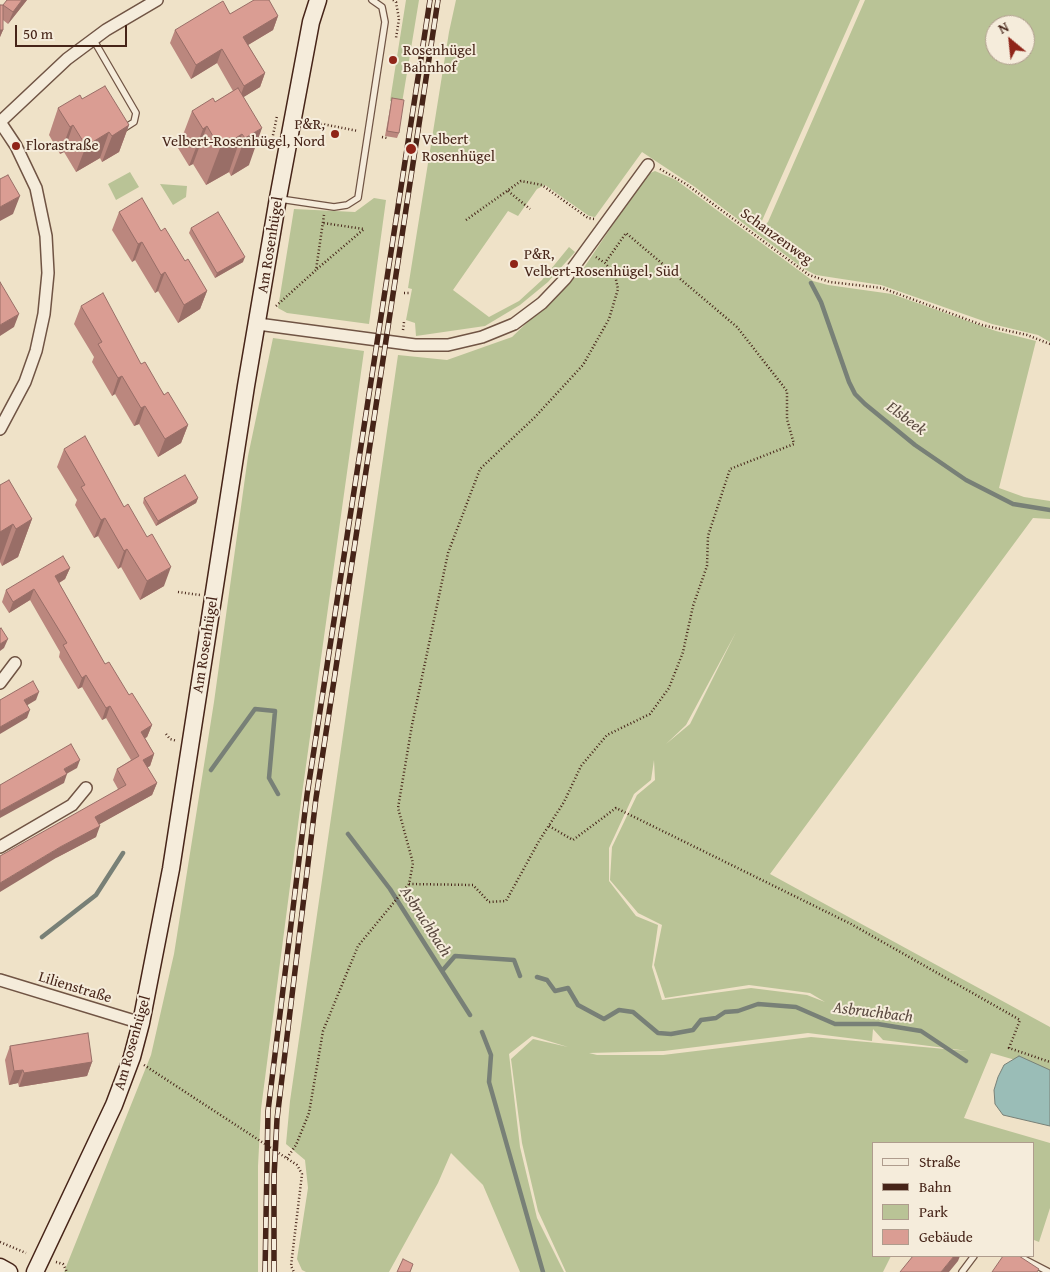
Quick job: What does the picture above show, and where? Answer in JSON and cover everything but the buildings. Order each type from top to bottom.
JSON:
[{"type":"street","name":"Am Rosenhügel","points":[[35,1272],[89,1161],[132,1057],[141,1023],[168,888],[278,198],[311,22],[318,0]]},
{"type":"street","points":[[0,429],[25,382],[36,351],[44,314],[48,273],[46,236],[36,188],[16,146],[0,122],[68,59],[93,39],[153,1]]},
{"type":"street","points":[[258,324],[415,345],[448,345],[482,337],[514,324],[542,303],[566,279],[646,168]]},
{"type":"street","points":[[0,683],[15,663]]},
{"type":"street","points":[[0,847],[72,805],[86,788]]},
{"type":"street","name":"Lilienstraße","points":[[0,980],[141,1023]]},
{"type":"street","points":[[0,1268],[9,1272]]},
{"type":"lane","points":[[278,198],[326,206],[347,205],[358,198],[385,22],[382,6],[372,0]]},
{"type":"lane","points":[[93,39],[136,114],[134,122],[120,130]]},
{"type":"lane","points":[[962,1272],[973,1257]]},
{"type":"lane","points":[[1020,1257],[1049,1272]]},
{"type":"path","points":[[393,0],[396,2],[399,19],[396,38]]},
{"type":"path","points":[[313,122],[368,132],[387,138]]},
{"type":"path","points":[[250,137],[272,140]]},
{"type":"path","name":"Schanzenweg","points":[[646,168],[657,168],[667,171],[801,270],[816,278],[830,282],[882,288],[982,324],[1027,335],[1050,344]]},
{"type":"path","points":[[466,220],[521,181],[542,185],[588,218],[599,218]]},
{"type":"path","points":[[508,191],[530,208]]},
{"type":"path","points":[[316,270],[326,206]]},
{"type":"path","points":[[275,307],[364,230],[323,223]]},
{"type":"path","points":[[410,884],[473,885],[489,902],[506,901],[548,826],[564,802],[581,766],[607,735],[650,714],[670,688],[683,652],[693,606],[707,566],[708,536],[730,469],[794,444],[787,419],[787,391],[737,326],[626,233],[605,263]]},
{"type":"path","points":[[287,1158],[296,1145],[309,1113],[324,1031],[358,946],[410,884],[413,863],[398,808],[412,725],[448,553],[480,469],[535,416],[583,365],[609,319],[618,289],[615,274],[605,263],[587,251]]},
{"type":"path","points":[[404,293],[409,293]]},
{"type":"path","points":[[402,334],[404,322]]},
{"type":"path","points":[[178,592],[214,597]]},
{"type":"path","points":[[166,734],[170,739]]},
{"type":"path","points":[[548,826],[573,840],[616,808],[850,924],[1020,1020],[1009,1048],[1050,1062]]},
{"type":"path","points":[[132,1057],[297,1165],[302,1174],[291,1266],[294,1272]]},
{"type":"path","points":[[0,1242],[10,1247]]},
{"type":"green space","points":[[406,0],[419,0],[402,103],[390,101]]},
{"type":"green space","points":[[456,0],[860,0],[757,232],[768,222],[865,0],[1050,0],[1050,342],[1038,335],[992,324],[881,285],[816,275],[804,269],[695,187],[642,152],[595,217],[589,216],[545,185],[537,189],[518,216],[508,211],[453,290],[489,317],[519,301],[542,280],[569,247],[575,252],[548,282],[520,305],[485,326],[416,336],[415,323],[406,320],[412,289],[408,288],[449,32]]},
{"type":"green space","points":[[655,171],[676,180],[813,281],[828,285],[892,294],[996,331],[1036,341],[999,488],[1024,497],[1050,501],[1050,519],[1033,518],[770,874],[1050,1027],[1050,1070],[991,1053],[964,1118],[1050,1143],[1050,1208],[1039,1242],[1035,1240],[1035,1142],[872,1142],[872,1257],[890,1257],[883,1272],[566,1272],[538,1211],[522,1143],[511,1059],[533,1039],[568,1047],[532,1036],[509,1054],[520,1147],[537,1218],[564,1272],[520,1272],[483,1185],[451,1153],[438,1183],[389,1272],[306,1272],[302,1270],[297,1259],[308,1188],[305,1160],[286,1144],[290,1101],[398,355],[447,360],[512,337],[583,269],[648,174]],"holes":[[[736,632],[690,724],[666,744],[686,725]],[[654,760],[655,780],[637,795],[612,847],[610,880],[638,913],[662,925],[654,965],[665,998],[749,985],[810,993],[825,1002],[807,995],[751,988],[662,1000],[652,967],[658,925],[636,916],[609,881],[609,848],[634,794],[651,780]],[[873,1029],[883,1040],[968,1051],[811,1037],[663,1055],[597,1055],[589,1053],[664,1051],[808,1033],[872,1041]]]},
{"type":"green space","points":[[130,172],[139,187],[116,200],[108,184]]},
{"type":"green space","points":[[160,184],[187,186],[186,197],[173,205]]},
{"type":"green space","points":[[374,198],[386,200],[369,324],[287,313],[278,308],[294,209],[355,212]]},
{"type":"green space","points":[[273,338],[364,351],[302,794],[261,1109],[258,1166],[258,1272],[64,1272],[151,1055],[174,954],[214,702],[248,456]]},
{"type":"water","points":[[1019,1056],[1050,1070],[1050,1126],[1003,1115],[995,1104],[994,1090],[1004,1065]]},
{"type":"waterway","name":"Elsbeek","points":[[811,283],[821,302],[849,382],[855,394],[865,404],[915,445],[966,480],[1013,504],[1050,510]]},
{"type":"waterway","name":"Asbruchbach","points":[[211,770],[255,709],[275,711],[269,778],[278,794]]},
{"type":"waterway","name":"Asbruchbach","points":[[348,834],[390,889],[442,971],[455,956],[514,960],[520,976]]},
{"type":"waterway","name":"Asbruchbach","points":[[42,937],[96,895],[123,853]]},
{"type":"waterway","points":[[442,971],[470,1015]]},
{"type":"waterway","name":"Asbruchbach","points":[[537,977],[547,980],[555,991],[568,988],[578,1005],[604,1019],[619,1010],[633,1012],[658,1033],[671,1034],[693,1030],[701,1020],[716,1018],[725,1012],[738,1011],[758,1004],[796,1007],[835,1024],[878,1024],[921,1031],[966,1061]]},
{"type":"waterway","points":[[482,1032],[491,1055],[489,1082],[543,1272]]},
{"type":"railway","points":[[265,1272],[268,1111],[307,795],[430,0]]},
{"type":"railway","points":[[274,1272],[274,1177],[277,1119],[316,798],[438,0]]},
{"type":"place","name":"Rosenhügel Bahnhof","points":[[393,60]]},
{"type":"place","name":"P&R, Velbert-Rosenhügel, Nord","points":[[335,134]]},
{"type":"place","name":"Florastraße","points":[[16,146]]},
{"type":"place","name":"Velbert Rosenhügel","points":[[411,149]]},
{"type":"place","name":"P&R, Velbert-Rosenhügel, Süd","points":[[514,264]]}]
